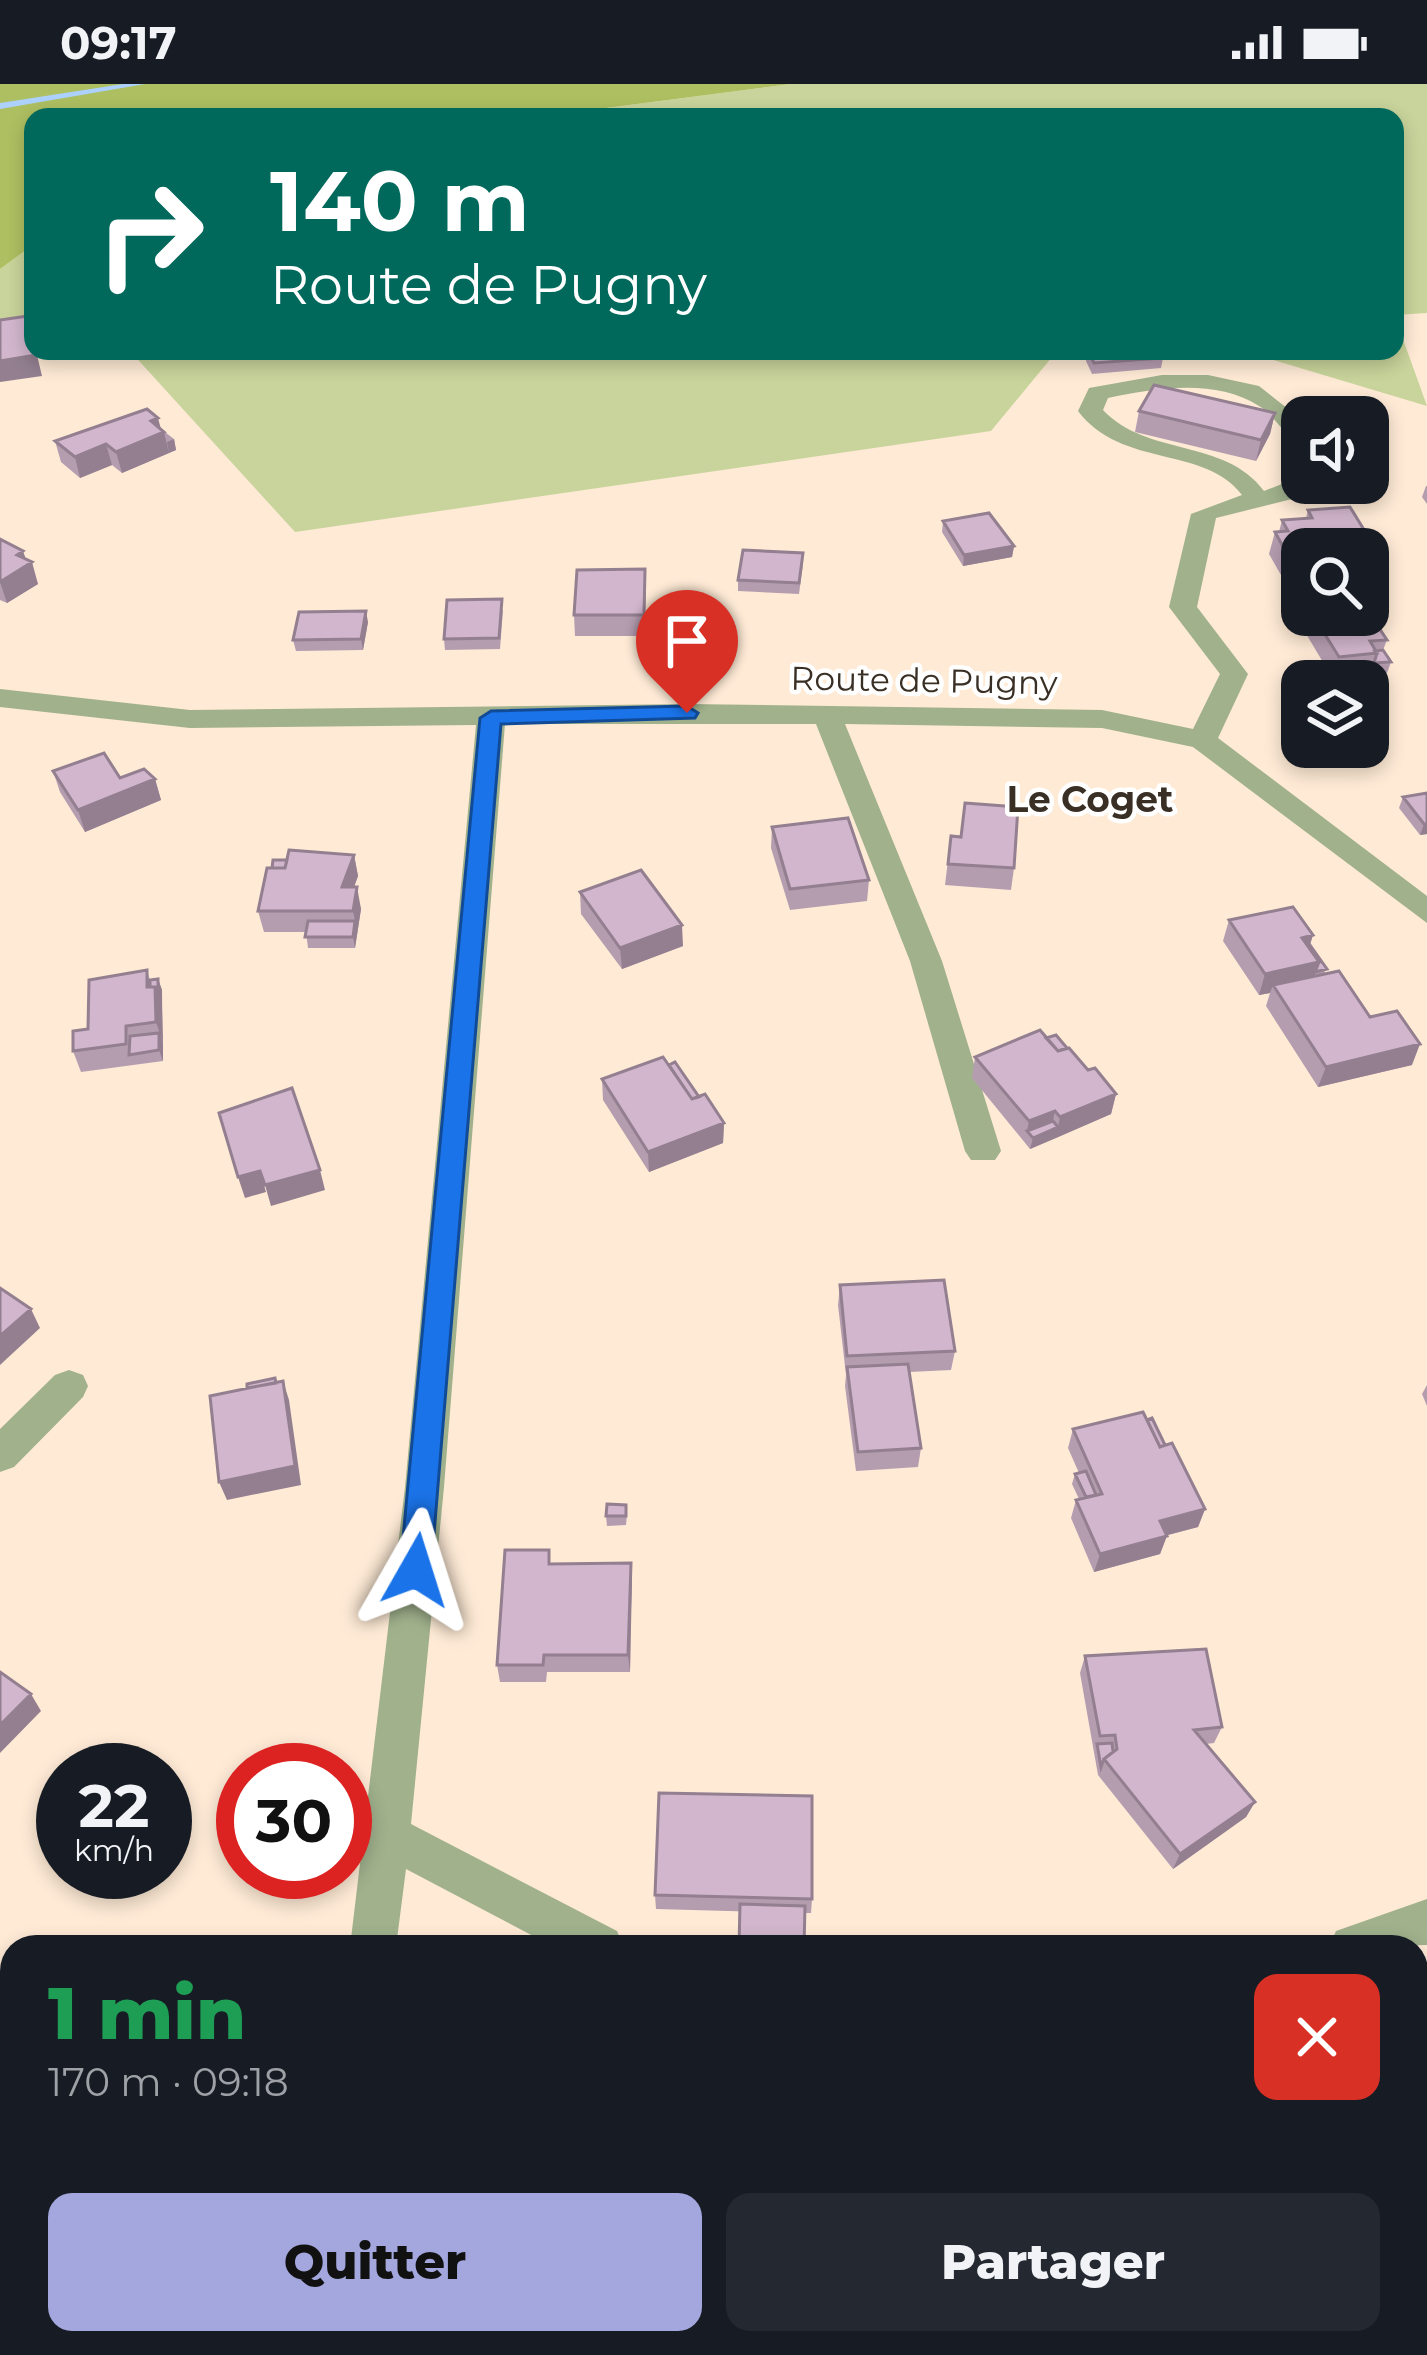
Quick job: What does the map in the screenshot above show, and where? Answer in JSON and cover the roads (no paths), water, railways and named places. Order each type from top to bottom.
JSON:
[{"type":"street","points":[[1256,497],[1250,482],[1210,463],[1144,448],[1102,431],[1090,411],[1098,393],[1128,386],[1209,383],[1247,389],[1281,412]]},
{"type":"street","points":[[1202,740],[1234,674],[1184,607],[1204,514],[1281,494]]},
{"type":"street","name":"Route de Pugny","points":[[0,698],[190,719],[827,715],[1102,719],[1202,740],[1427,912]]},
{"type":"street","points":[[827,715],[926,961],[983,1151]]},
{"type":"street","points":[[375,1935],[434,1393],[460,1029],[491,718]]},
{"type":"street","points":[[0,1454],[69,1386]]},
{"type":"street","points":[[389,1836],[579,1935]]},
{"type":"street","points":[[1388,1935],[1427,1922]]},
{"type":"waterway","points":[[0,106],[140,84]]},
{"type":"district","name":"Le Coget","points":[[1090,799]]}]
